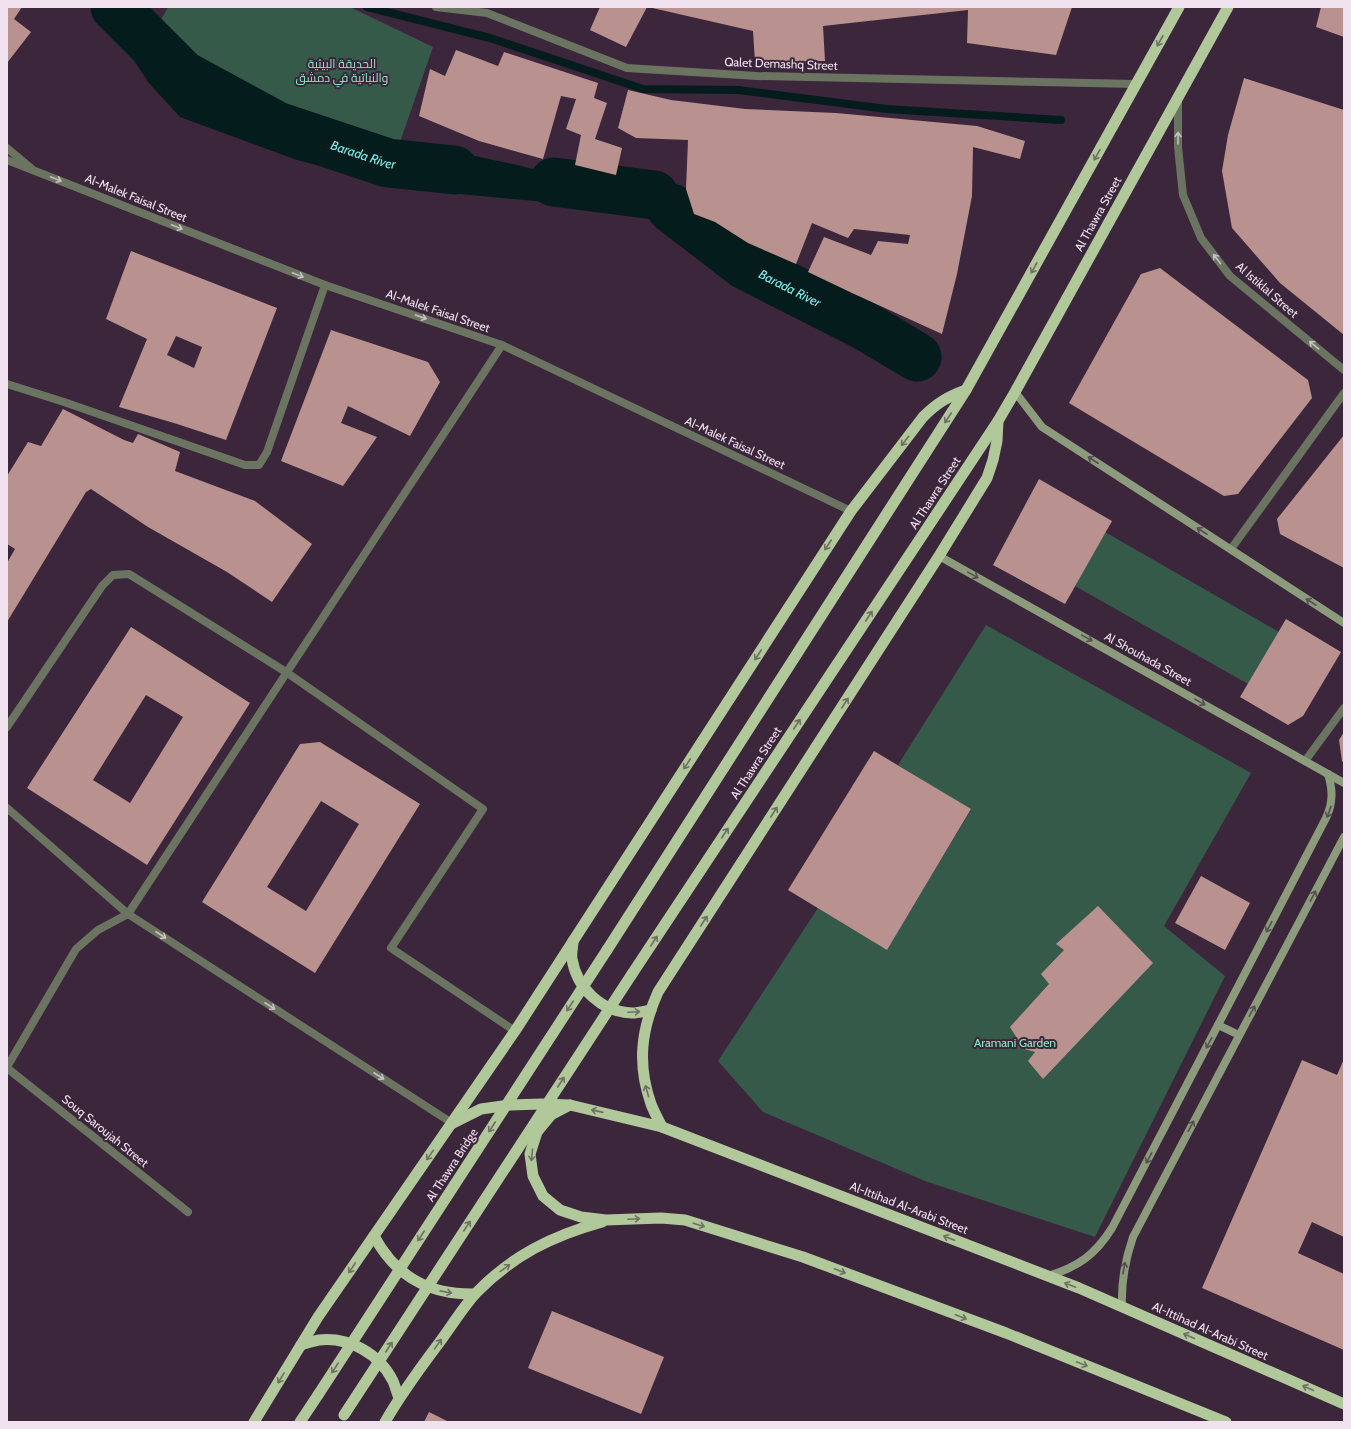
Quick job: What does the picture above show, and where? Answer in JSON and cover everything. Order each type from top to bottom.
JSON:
[{"type":"highway","name":"Al Thawra Street","points":[[607,950],[966,390],[1179,7]]},
{"type":"highway","name":"Al Thawra Street","points":[[342,1418],[632,974],[998,421],[1228,7]]},
{"type":"highway","points":[[254,1422],[301,1345],[514,1031],[851,511],[923,417],[935,405],[950,396],[966,390]]},
{"type":"highway","points":[[662,1127],[651,1105],[645,1082],[643,1064],[644,1033],[650,1010],[658,992],[939,556],[987,478],[997,441],[998,421]]},
{"type":"highway","points":[[573,940],[572,958],[576,975],[586,991],[599,1003],[615,1010],[633,1013],[650,1010]]},
{"type":"highway","name":"Al Thawra Bridge","points":[[300,1422],[607,950]]},
{"type":"highway","points":[[570,1104],[551,1115],[537,1132],[530,1154],[533,1176],[543,1196],[560,1210],[581,1217],[606,1220],[661,1218],[685,1220],[803,1257],[1006,1333],[1226,1422]]},
{"type":"highway","name":"Al-Ittihad Al-Arabi Street","points":[[452,1123],[481,1109],[518,1105],[570,1104],[662,1127],[1048,1276],[1344,1404]]},
{"type":"highway","points":[[385,1422],[399,1398],[476,1294],[498,1272],[522,1254],[548,1240],[576,1229],[606,1220]]},
{"type":"highway","points":[[374,1236],[381,1250],[391,1262],[402,1273],[415,1281],[429,1288],[444,1292],[476,1294]]},
{"type":"highway","points":[[301,1345],[318,1340],[336,1340],[354,1345],[370,1353],[383,1366],[393,1381],[399,1398]]},
{"type":"main road","points":[[1015,392],[1042,427],[1344,623]]},
{"type":"main road","name":"Al Shouhada Street","points":[[939,556],[1344,783]]},
{"type":"main road","points":[[1048,1276],[1079,1264],[1092,1254],[1103,1242],[1112,1228],[1326,818],[1330,808],[1332,796],[1332,785],[1328,774]]},
{"type":"main road","points":[[1122,1307],[1123,1272],[1126,1255],[1133,1237],[1344,837]]},
{"type":"main road","points":[[1218,1025],[1239,1035]]},
{"type":"street","name":"Qalet Demashq Street","points":[[436,7],[487,13],[627,68],[757,76],[1136,84]]},
{"type":"street","name":"Al Istiklal Street","points":[[1178,96],[1178,147],[1183,195],[1201,238],[1230,276],[1344,370]]},
{"type":"street","points":[[7,148],[32,170]]},
{"type":"street","name":"Al-Malek Faisal Street","points":[[7,160],[325,285],[502,345],[851,511]]},
{"type":"street","points":[[7,384],[64,402],[245,465],[259,465],[267,452],[325,285]]},
{"type":"street","points":[[7,1068],[76,949],[98,930],[128,914],[502,345]]},
{"type":"street","points":[[1231,549],[1344,394]]},
{"type":"street","points":[[7,727],[102,586],[113,575],[129,574],[286,672],[483,809],[391,948],[514,1031]]},
{"type":"street","points":[[1305,761],[1344,708]]},
{"type":"street","points":[[7,808],[128,914],[452,1123]]},
{"type":"street","name":"Souq Saroujah Street","points":[[7,1068],[188,1212]]},
{"type":"green space","name":"الحديقة البيئية والنباتية في دمشق","points":[[168,7],[350,7],[433,47],[399,145],[337,135],[192,68],[158,25]]},
{"type":"green space","points":[[1105,532],[1279,632],[1248,684],[1075,586]]},
{"type":"green space","name":"Aramani Garden","points":[[986,625],[1251,773],[1164,926],[1225,976],[1095,1237],[925,1181],[763,1112],[718,1061],[818,908],[887,949],[971,810],[898,765]]},
{"type":"shaded area","points":[[96,7],[128,7],[137,13],[151,44],[183,75],[277,126],[388,163],[461,153],[517,165],[621,191],[610,208],[417,190],[297,160],[180,117],[148,82],[111,24]]},
{"type":"building","points":[[7,7],[22,7],[14,19],[31,32],[7,63]]},
{"type":"building","points":[[600,7],[647,7],[626,47],[590,30]]},
{"type":"building","points":[[648,7],[1072,7],[1056,55],[967,43],[968,10],[823,26],[825,61],[755,62],[753,31]]},
{"type":"building","points":[[1321,7],[1344,7],[1344,37],[1316,27]]},
{"type":"building","points":[[456,50],[498,66],[504,52],[598,83],[594,98],[607,103],[595,139],[622,148],[616,175],[575,165],[581,135],[566,129],[576,99],[561,96],[543,159],[479,141],[419,116],[430,69],[445,76]]},
{"type":"building","points":[[1244,78],[1344,110],[1344,335],[1280,283],[1232,228],[1222,171],[1228,135]]},
{"type":"building","points":[[628,90],[671,100],[745,109],[836,113],[977,126],[1025,141],[1020,159],[973,147],[972,196],[957,274],[942,334],[808,272],[824,237],[871,255],[878,241],[908,244],[910,235],[854,229],[848,238],[812,223],[796,264],[748,243],[715,222],[694,214],[686,189],[688,140],[636,138],[618,128]]},
{"type":"building","points":[[131,251],[277,308],[226,440],[119,407],[147,339],[106,319]],"holes":[[[176,336],[202,347],[194,368],[167,355]]]},
{"type":"building","points":[[1160,268],[1308,380],[1312,398],[1238,494],[1224,496],[1069,403],[1141,274]]},
{"type":"building","points":[[331,330],[428,362],[440,382],[410,436],[348,406],[341,423],[377,437],[343,486],[281,461]]},
{"type":"building","points":[[63,409],[124,440],[133,443],[138,434],[180,452],[175,471],[255,501],[312,544],[272,602],[227,572],[148,527],[91,489],[86,492],[7,622],[7,563],[15,549],[7,544],[7,476],[28,442],[41,446]]},
{"type":"building","points":[[1344,435],[1344,568],[1280,534],[1277,519]]},
{"type":"building","points":[[1039,479],[1112,521],[1065,604],[993,565]]},
{"type":"building","points":[[1286,619],[1341,652],[1303,716],[1288,725],[1240,697]]},
{"type":"building","points":[[131,627],[250,703],[147,865],[27,788]],"holes":[[[146,695],[183,717],[130,803],[93,780]]]},
{"type":"building","points":[[1344,732],[1344,763],[1342,761],[1339,740]]},
{"type":"building","points":[[320,742],[420,804],[315,973],[202,902],[300,744]],"holes":[[[321,801],[359,824],[306,911],[267,887]]]},
{"type":"building","points":[[874,751],[971,809],[887,950],[788,890]]},
{"type":"building","points":[[1201,876],[1250,903],[1225,950],[1175,923]]},
{"type":"building","points":[[1098,906],[1153,963],[1043,1079],[1028,1061],[1035,1052],[1018,1047],[1018,1040],[1010,1027],[1049,984],[1041,974],[1064,950],[1056,944]]},
{"type":"building","points":[[1344,1059],[1344,1237],[1312,1222],[1298,1253],[1344,1274],[1344,1350],[1202,1288],[1302,1060],[1337,1075]]},
{"type":"building","points":[[552,1311],[664,1357],[641,1414],[528,1368]]},
{"type":"building","points":[[429,1412],[449,1422],[424,1422]]},
{"type":"waterway","name":"Barada River","points":[[115,7],[183,75],[277,126],[388,163],[454,170]]},
{"type":"waterway","points":[[367,7],[490,38],[643,89],[738,90],[887,109],[1061,120]]},
{"type":"waterway","name":"Barada River","points":[[554,182],[654,195]]},
{"type":"waterway","name":"Barada River","points":[[671,208],[745,265],[865,326],[917,357]]}]
